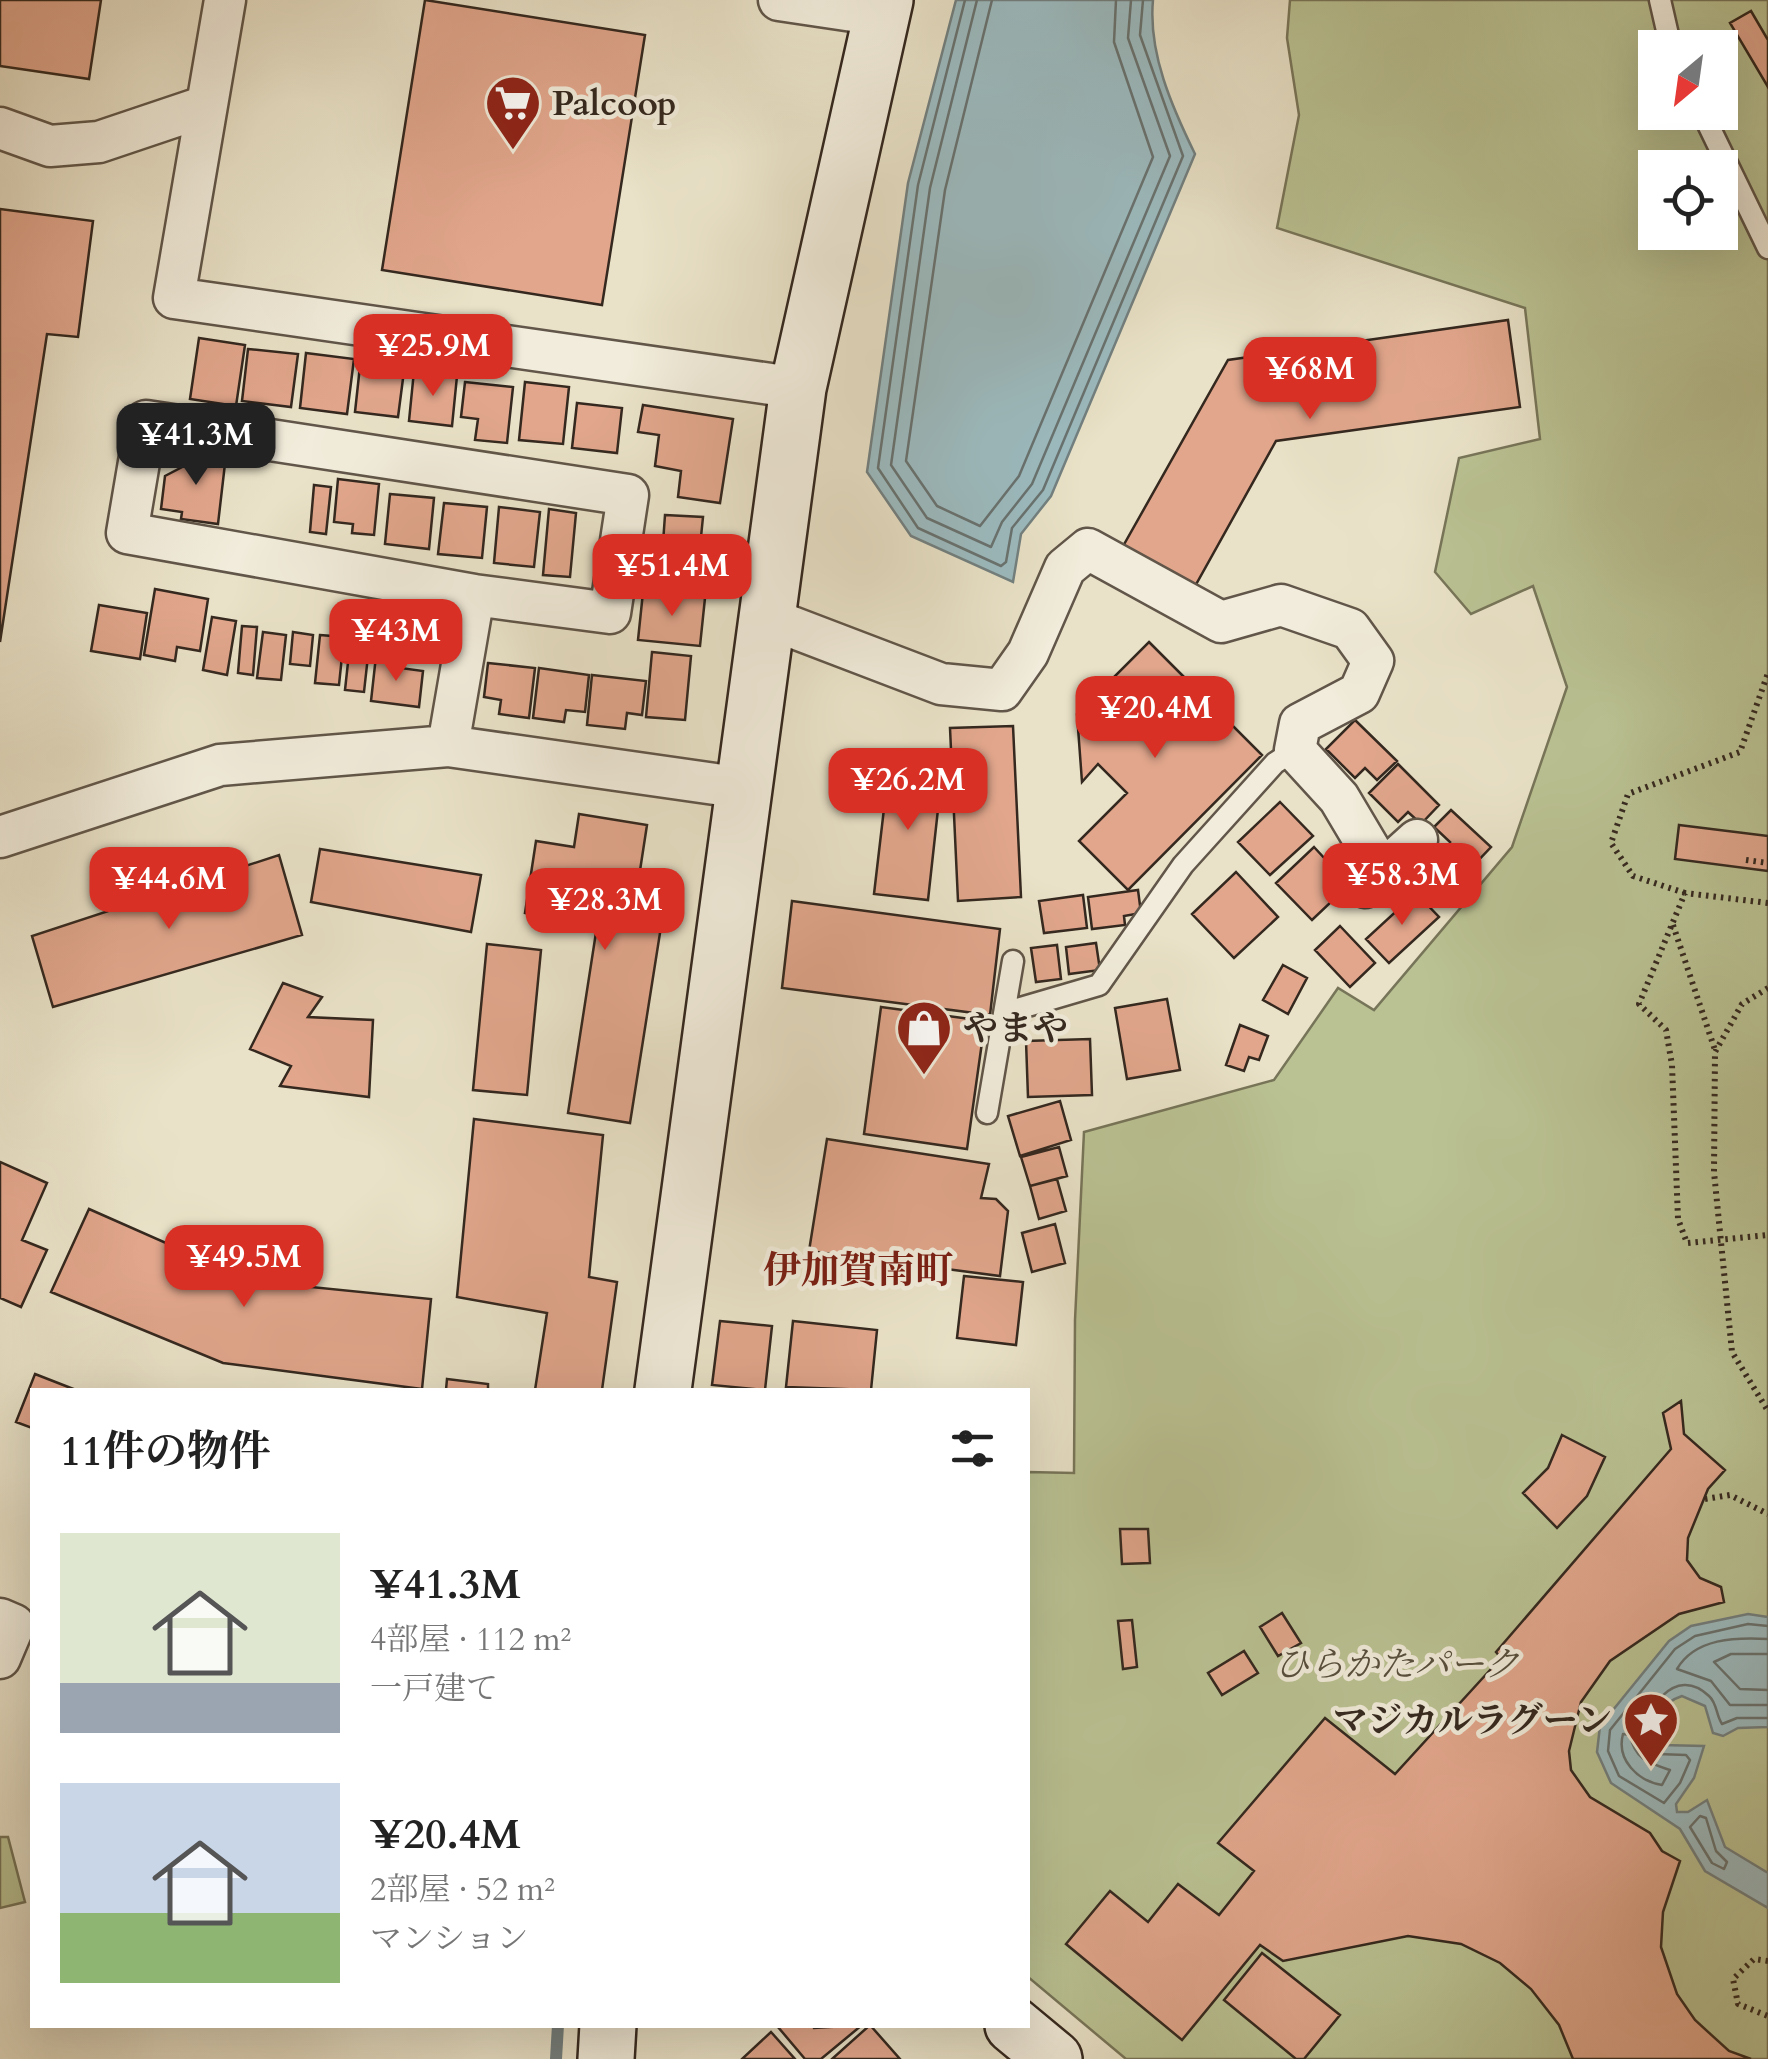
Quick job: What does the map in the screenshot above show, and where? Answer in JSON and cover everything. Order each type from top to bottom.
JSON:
[{"type":"street","points":[[225,0],[174,298],[798,388]]},
{"type":"street","points":[[662,1388],[798,388],[882,7],[779,0]]},
{"type":"street","points":[[0,128],[50,146],[99,142],[206,106]]},
{"type":"street","points":[[146,421],[628,495],[610,613],[474,595],[127,533],[146,421]]},
{"type":"street","points":[[768,618],[941,684],[1002,690],[1028,652],[1065,568],[1088,549],[1221,622],[1280,605],[1350,629],[1374,661],[1359,693],[1300,724],[1294,750],[1339,798],[1374,880],[1418,840]]},
{"type":"street","points":[[448,746],[474,595]]},
{"type":"street","points":[[0,837],[220,765],[448,746],[743,788]]},
{"type":"street","points":[[0,1619],[14,1625],[0,1658]]},
{"type":"street","points":[[606,2059],[608,2028]]},
{"type":"lane","points":[[1660,0],[1667,30]]},
{"type":"lane","points":[[1711,130],[1768,248]]},
{"type":"lane","points":[[1007,1012],[1099,985],[1184,865],[1276,763],[1294,750]]},
{"type":"lane","points":[[987,1113],[1013,961]]},
{"type":"path","points":[[1768,673],[1740,752],[1628,794],[1611,843],[1633,876],[1685,893],[1768,903]]},
{"type":"path","points":[[1746,860],[1768,863]]},
{"type":"path","points":[[1685,893],[1638,1004],[1666,1030],[1682,1231],[1687,1242],[1721,1243],[1768,1235]]},
{"type":"path","points":[[1672,922],[1715,1052],[1714,1172],[1732,1352],[1768,1410]]},
{"type":"path","points":[[1715,1052],[1742,1004],[1768,988]]},
{"type":"path","points":[[1705,1499],[1730,1495],[1768,1514]]},
{"type":"path","points":[[1768,1961],[1754,1959],[1732,1979],[1738,2004],[1768,2016]]},
{"type":"green space","name":"ひらかたパーク","points":[[1290,0],[1768,0],[1768,2059],[1126,2059],[1030,1979],[1030,1472],[1074,1473],[1075,1320],[1084,1132],[1274,1080],[1338,988],[1374,1010],[1512,847],[1567,687],[1533,586],[1471,614],[1435,572],[1459,458],[1540,439],[1525,308],[1277,228],[1299,115],[1287,38]]},
{"type":"green space","points":[[0,1837],[8,1837],[25,1902],[0,1908]]},
{"type":"water","points":[[956,0],[1153,0],[1158,60],[1170,99],[1195,154],[1051,496],[1021,534],[1013,582],[911,536],[867,472],[908,183]]},
{"type":"water","name":"マジカルラグーン","points":[[1748,1614],[1768,1617],[1768,1727],[1738,1728],[1723,1736],[1713,1733],[1705,1706],[1682,1696],[1660,1712],[1654,1740],[1660,1745],[1704,1746],[1694,1778],[1676,1804],[1677,1812],[1688,1812],[1707,1800],[1725,1847],[1768,1873],[1768,1908],[1705,1871],[1680,1829],[1611,1783],[1597,1752],[1600,1726],[1669,1641],[1691,1626]]},
{"type":"building","points":[[0,0],[101,0],[89,79],[0,66]]},
{"type":"building","name":"Palcoop","points":[[425,0],[645,35],[602,305],[382,270]]},
{"type":"building","points":[[1751,11],[1768,40],[1768,87],[1738,36],[1738,30],[1730,23]]},
{"type":"building","points":[[0,209],[93,221],[78,337],[47,334],[0,642]]},
{"type":"building","points":[[1508,320],[1520,407],[1276,441],[1194,588],[1122,548],[1228,360]]},
{"type":"building","points":[[199,338],[245,345],[236,406],[190,399]]},
{"type":"building","points":[[248,349],[298,354],[291,407],[242,401]]},
{"type":"building","points":[[306,353],[354,359],[347,414],[300,408]]},
{"type":"building","points":[[360,366],[404,371],[398,417],[355,412]]},
{"type":"building","points":[[414,371],[457,376],[452,426],[409,421]]},
{"type":"building","points":[[465,382],[513,387],[507,443],[475,440],[478,419],[461,417]]},
{"type":"building","points":[[525,382],[569,387],[563,444],[519,440]]},
{"type":"building","points":[[577,403],[622,408],[617,453],[572,448]]},
{"type":"building","points":[[643,405],[733,419],[720,503],[678,497],[681,471],[655,466],[659,435],[638,432]]},
{"type":"building","points":[[187,450],[226,455],[218,524],[181,519],[182,512],[161,509],[165,476],[186,465]]},
{"type":"building","points":[[338,479],[379,484],[374,535],[352,533],[353,524],[334,522]]},
{"type":"building","points":[[314,485],[331,487],[326,534],[310,532]]},
{"type":"building","points":[[390,494],[434,498],[429,549],[385,544]]},
{"type":"building","points":[[444,503],[487,507],[482,558],[438,554]]},
{"type":"building","points":[[499,507],[540,512],[534,567],[494,563]]},
{"type":"building","points":[[549,509],[576,513],[570,577],[543,575]]},
{"type":"building","points":[[665,515],[703,517],[701,537],[714,537],[711,580],[682,578],[683,559],[662,557]]},
{"type":"building","points":[[155,589],[208,599],[200,651],[177,647],[175,661],[144,655]]},
{"type":"building","points":[[643,592],[705,598],[700,646],[638,640]]},
{"type":"building","points":[[99,605],[147,613],[140,659],[91,651]]},
{"type":"building","points":[[212,617],[236,621],[227,675],[203,670]]},
{"type":"building","points":[[242,626],[257,627],[253,675],[238,673]]},
{"type":"building","points":[[263,632],[286,635],[281,680],[257,678]]},
{"type":"building","points":[[293,632],[313,635],[310,666],[290,664]]},
{"type":"building","points":[[320,635],[344,637],[339,685],[315,683]]},
{"type":"building","points":[[403,637],[429,638],[428,659],[402,659]]},
{"type":"building","points":[[1149,642],[1262,755],[1128,890],[1079,841],[1127,793],[1098,764],[1082,782],[1077,714]]},
{"type":"building","points":[[350,644],[369,647],[364,692],[345,690]]},
{"type":"building","points":[[652,652],[691,656],[685,720],[646,717]]},
{"type":"building","points":[[376,656],[393,657],[393,667],[423,671],[419,707],[371,701]]},
{"type":"building","points":[[488,663],[535,668],[529,718],[499,714],[501,700],[484,697]]},
{"type":"building","points":[[539,668],[589,675],[585,712],[566,710],[564,722],[533,718]]},
{"type":"building","points":[[592,675],[646,681],[642,715],[627,713],[625,729],[587,725]]},
{"type":"building","points":[[1355,720],[1397,761],[1377,780],[1365,768],[1355,778],[1326,749]]},
{"type":"building","points":[[1013,726],[1021,897],[958,901],[950,728]]},
{"type":"building","points":[[1398,764],[1439,805],[1421,824],[1408,812],[1398,822],[1369,793]]},
{"type":"building","points":[[889,766],[942,773],[928,900],[874,894]]},
{"type":"building","points":[[1280,802],[1313,836],[1270,875],[1238,842]]},
{"type":"building","points":[[1451,810],[1491,847],[1452,888],[1427,865],[1450,842],[1434,827]]},
{"type":"building","points":[[579,814],[647,825],[637,890],[666,895],[630,1123],[568,1113],[597,926],[525,913],[536,841],[574,847]]},
{"type":"building","points":[[1679,825],[1768,836],[1768,871],[1675,859]]},
{"type":"building","points":[[1314,847],[1349,885],[1312,920],[1276,883]]},
{"type":"building","points":[[320,849],[481,875],[471,932],[311,902]]},
{"type":"building","points":[[279,855],[302,935],[53,1007],[32,936]]},
{"type":"building","points":[[1236,872],[1278,917],[1234,958],[1192,914]]},
{"type":"building","points":[[1138,890],[1141,913],[1124,916],[1125,925],[1092,929],[1088,897]]},
{"type":"building","points":[[1416,893],[1439,917],[1389,963],[1366,939]]},
{"type":"building","points":[[1083,895],[1087,928],[1044,933],[1039,901]]},
{"type":"building","points":[[792,901],[1000,929],[990,1015],[782,988]]},
{"type":"building","points":[[1340,926],[1375,963],[1350,987],[1315,950]]},
{"type":"building","points":[[1096,943],[1100,970],[1069,974],[1066,947]]},
{"type":"building","points":[[487,944],[541,950],[527,1095],[473,1090]]},
{"type":"building","points":[[1057,945],[1061,979],[1036,982],[1031,948]]},
{"type":"building","points":[[1283,965],[1307,978],[1288,1014],[1263,1000]]},
{"type":"building","points":[[283,983],[322,997],[308,1017],[373,1020],[369,1097],[280,1086],[291,1066],[250,1049]]},
{"type":"building","points":[[1167,999],[1180,1070],[1127,1079],[1115,1008]]},
{"type":"building","name":"やまや","points":[[881,1007],[985,1021],[967,1149],[864,1134]]},
{"type":"building","points":[[1240,1025],[1268,1036],[1259,1060],[1249,1057],[1244,1071],[1226,1065]]},
{"type":"building","points":[[1090,1039],[1092,1095],[1028,1097],[1026,1041]]},
{"type":"building","points":[[1060,1101],[1071,1140],[1020,1156],[1008,1116]]},
{"type":"building","points":[[474,1119],[603,1135],[589,1277],[617,1282],[602,1388],[535,1388],[547,1313],[457,1297]]},
{"type":"building","points":[[827,1139],[989,1164],[981,1198],[996,1199],[1008,1211],[1000,1276],[809,1251]]},
{"type":"building","points":[[1059,1147],[1067,1176],[1030,1186],[1021,1157]]},
{"type":"building","points":[[0,1162],[47,1183],[22,1240],[47,1250],[21,1307],[0,1298]]},
{"type":"building","points":[[1057,1179],[1066,1211],[1039,1219],[1030,1186]]},
{"type":"building","points":[[89,1209],[252,1281],[431,1299],[422,1388],[223,1363],[51,1292]]},
{"type":"building","points":[[1055,1224],[1065,1263],[1032,1272],[1022,1233]]},
{"type":"building","points":[[964,1276],[1023,1282],[1016,1345],[957,1338]]},
{"type":"building","points":[[720,1321],[772,1326],[765,1388],[712,1385]]},
{"type":"building","points":[[793,1321],[877,1330],[871,1388],[786,1387]]},
{"type":"building","points":[[35,1374],[71,1388],[30,1388],[30,1427],[16,1422]]},
{"type":"building","points":[[447,1379],[488,1384],[488,1388],[446,1388]]},
{"type":"building","points":[[1681,1401],[1684,1434],[1725,1470],[1708,1489],[1688,1538],[1687,1560],[1700,1578],[1721,1587],[1724,1602],[1679,1614],[1610,1661],[1581,1702],[1569,1751],[1571,1770],[1590,1797],[1650,1833],[1662,1851],[1680,1861],[1663,1912],[1661,1947],[1677,1994],[1695,2020],[1729,2051],[1751,2059],[1573,2059],[1559,2025],[1531,1989],[1500,1963],[1461,1944],[1408,1936],[1283,1961],[1260,1945],[1182,2040],[1066,1944],[1110,1891],[1148,1922],[1178,1884],[1219,1915],[1254,1871],[1218,1843],[1325,1718],[1395,1774],[1501,1658],[1496,1652],[1671,1449],[1663,1413]]},
{"type":"building","points":[[1562,1435],[1605,1457],[1587,1496],[1557,1528],[1523,1493],[1548,1468]]},
{"type":"building","points":[[1120,1529],[1148,1529],[1150,1563],[1122,1564]]},
{"type":"building","points":[[1282,1613],[1301,1643],[1278,1656],[1260,1627]]},
{"type":"building","points":[[1132,1620],[1137,1667],[1123,1669],[1118,1621]]},
{"type":"building","points":[[1244,1651],[1258,1673],[1222,1695],[1208,1673]]},
{"type":"building","points":[[1262,1953],[1340,2015],[1304,2059],[1296,2059],[1224,2000]]},
{"type":"building","points":[[779,2028],[858,2028],[821,2059],[805,2059]]},
{"type":"building","points":[[867,2028],[873,2028],[900,2059],[832,2059]]},
{"type":"building","points":[[771,2032],[795,2059],[742,2059]]},
{"type":"waterway","points":[[556,2059],[558,2028]]},
{"type":"place","name":"Palcoop","points":[[513,152]]},
{"type":"place","name":"やまや","points":[[924,1077]]},
{"type":"place","name":"マジカルラグーン","points":[[1651,1769]]},
{"type":"district","name":"伊加賀南町","points":[[858,1270]]}]
